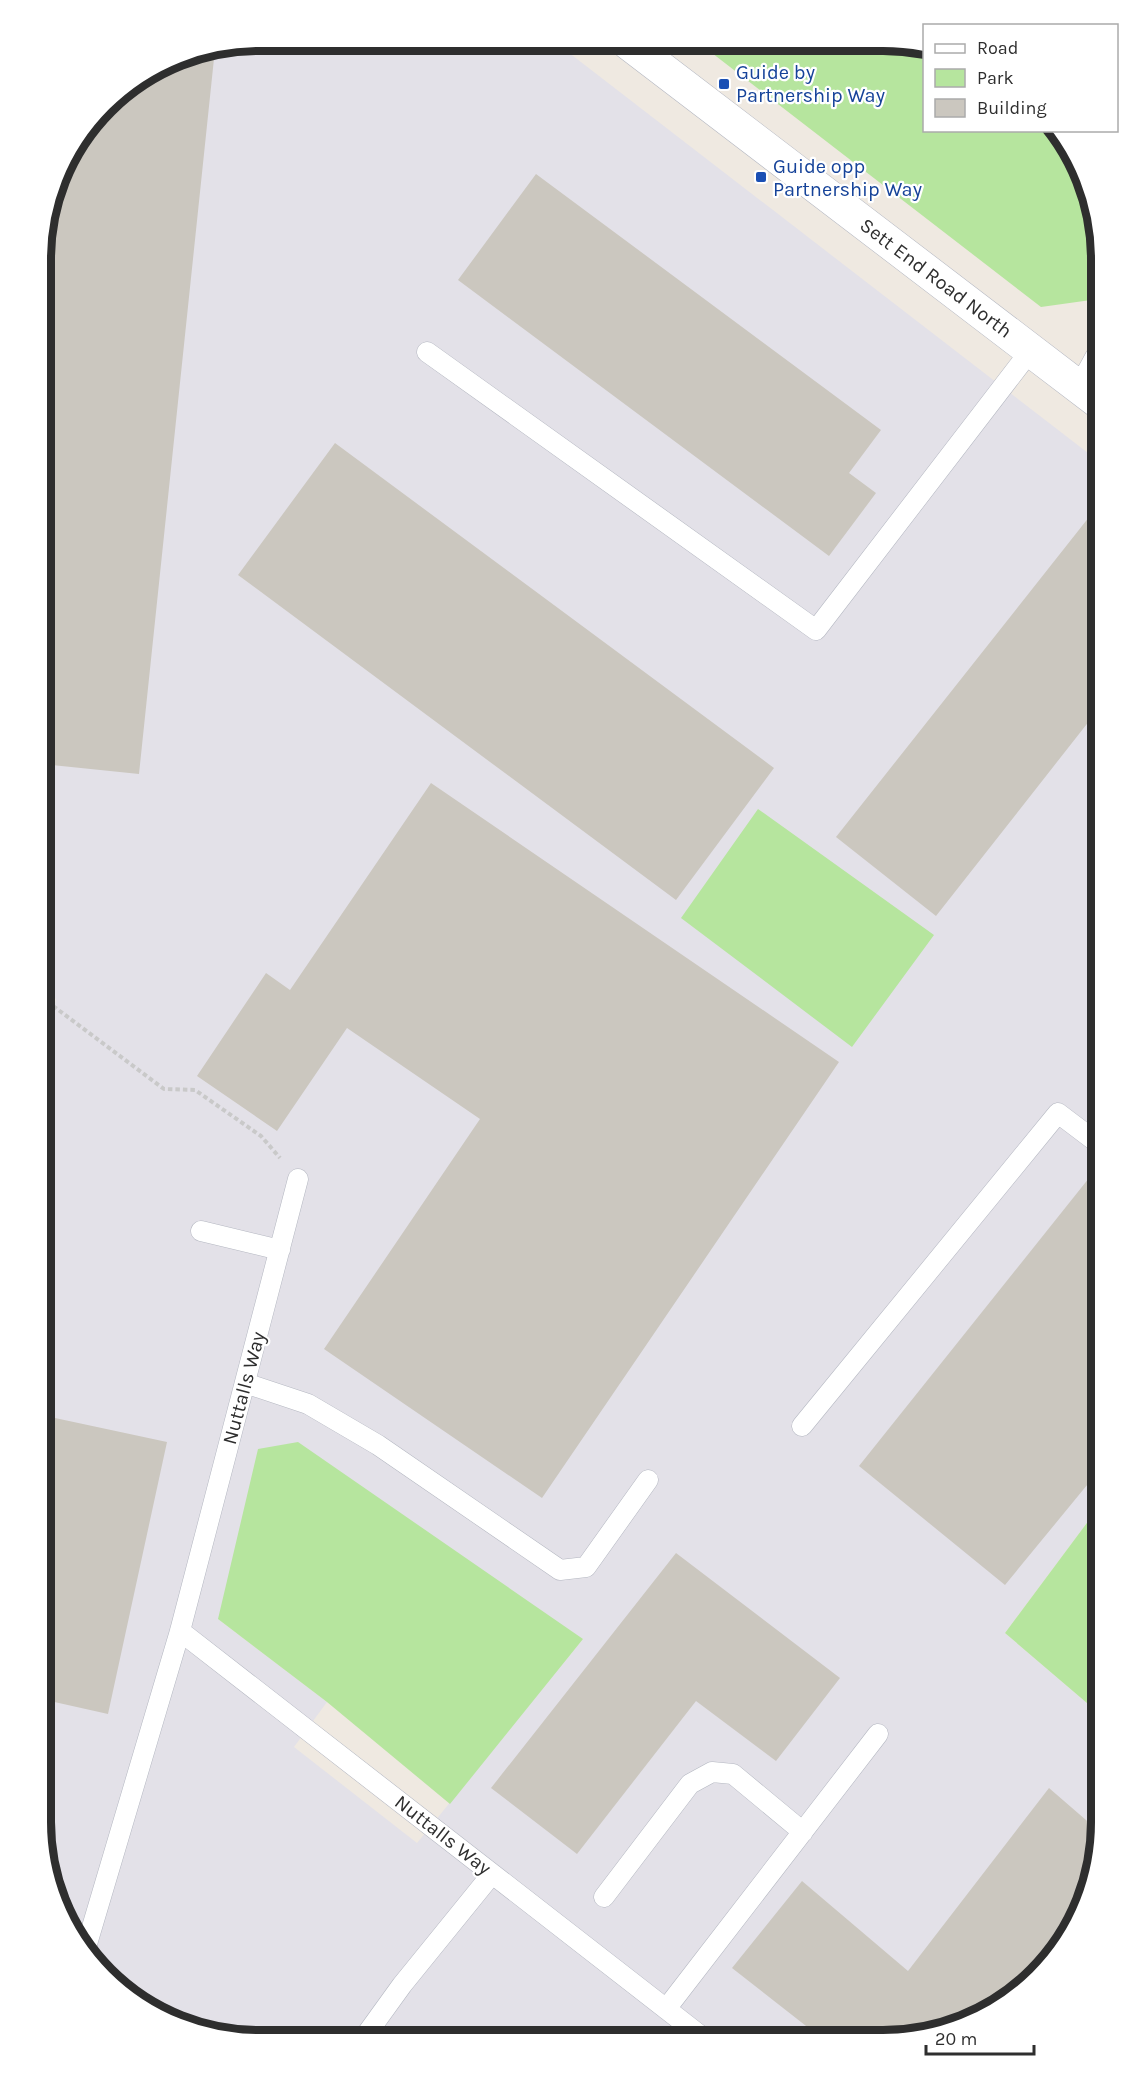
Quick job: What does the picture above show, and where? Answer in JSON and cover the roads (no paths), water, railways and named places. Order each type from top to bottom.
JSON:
[{"type":"street","name":"Sett End Road North","points":[[639,51],[1091,395]]},
{"type":"lane","points":[[427,352],[816,630],[1031,350]]},
{"type":"lane","points":[[802,1426],[1058,1113],[1091,1137]]},
{"type":"lane","name":"Nuttalls Way","points":[[88,1941],[180,1631],[298,1179]]},
{"type":"lane","points":[[201,1231],[280,1250]]},
{"type":"lane","points":[[245,1383],[308,1404],[378,1445],[560,1570],[586,1567],[648,1480]]},
{"type":"lane","name":"Nuttalls Way","points":[[180,1631],[693,2030]]},
{"type":"lane","points":[[666,2009],[878,1734]]},
{"type":"lane","points":[[604,1897],[690,1784],[712,1772],[733,1774],[803,1832]]},
{"type":"lane","points":[[370,2030],[402,1985],[492,1874]]},
{"type":"place","name":"Guide by Partnership Way","points":[[724,84]]},
{"type":"place","name":"Guide opp Partnership Way","points":[[761,177]]}]
